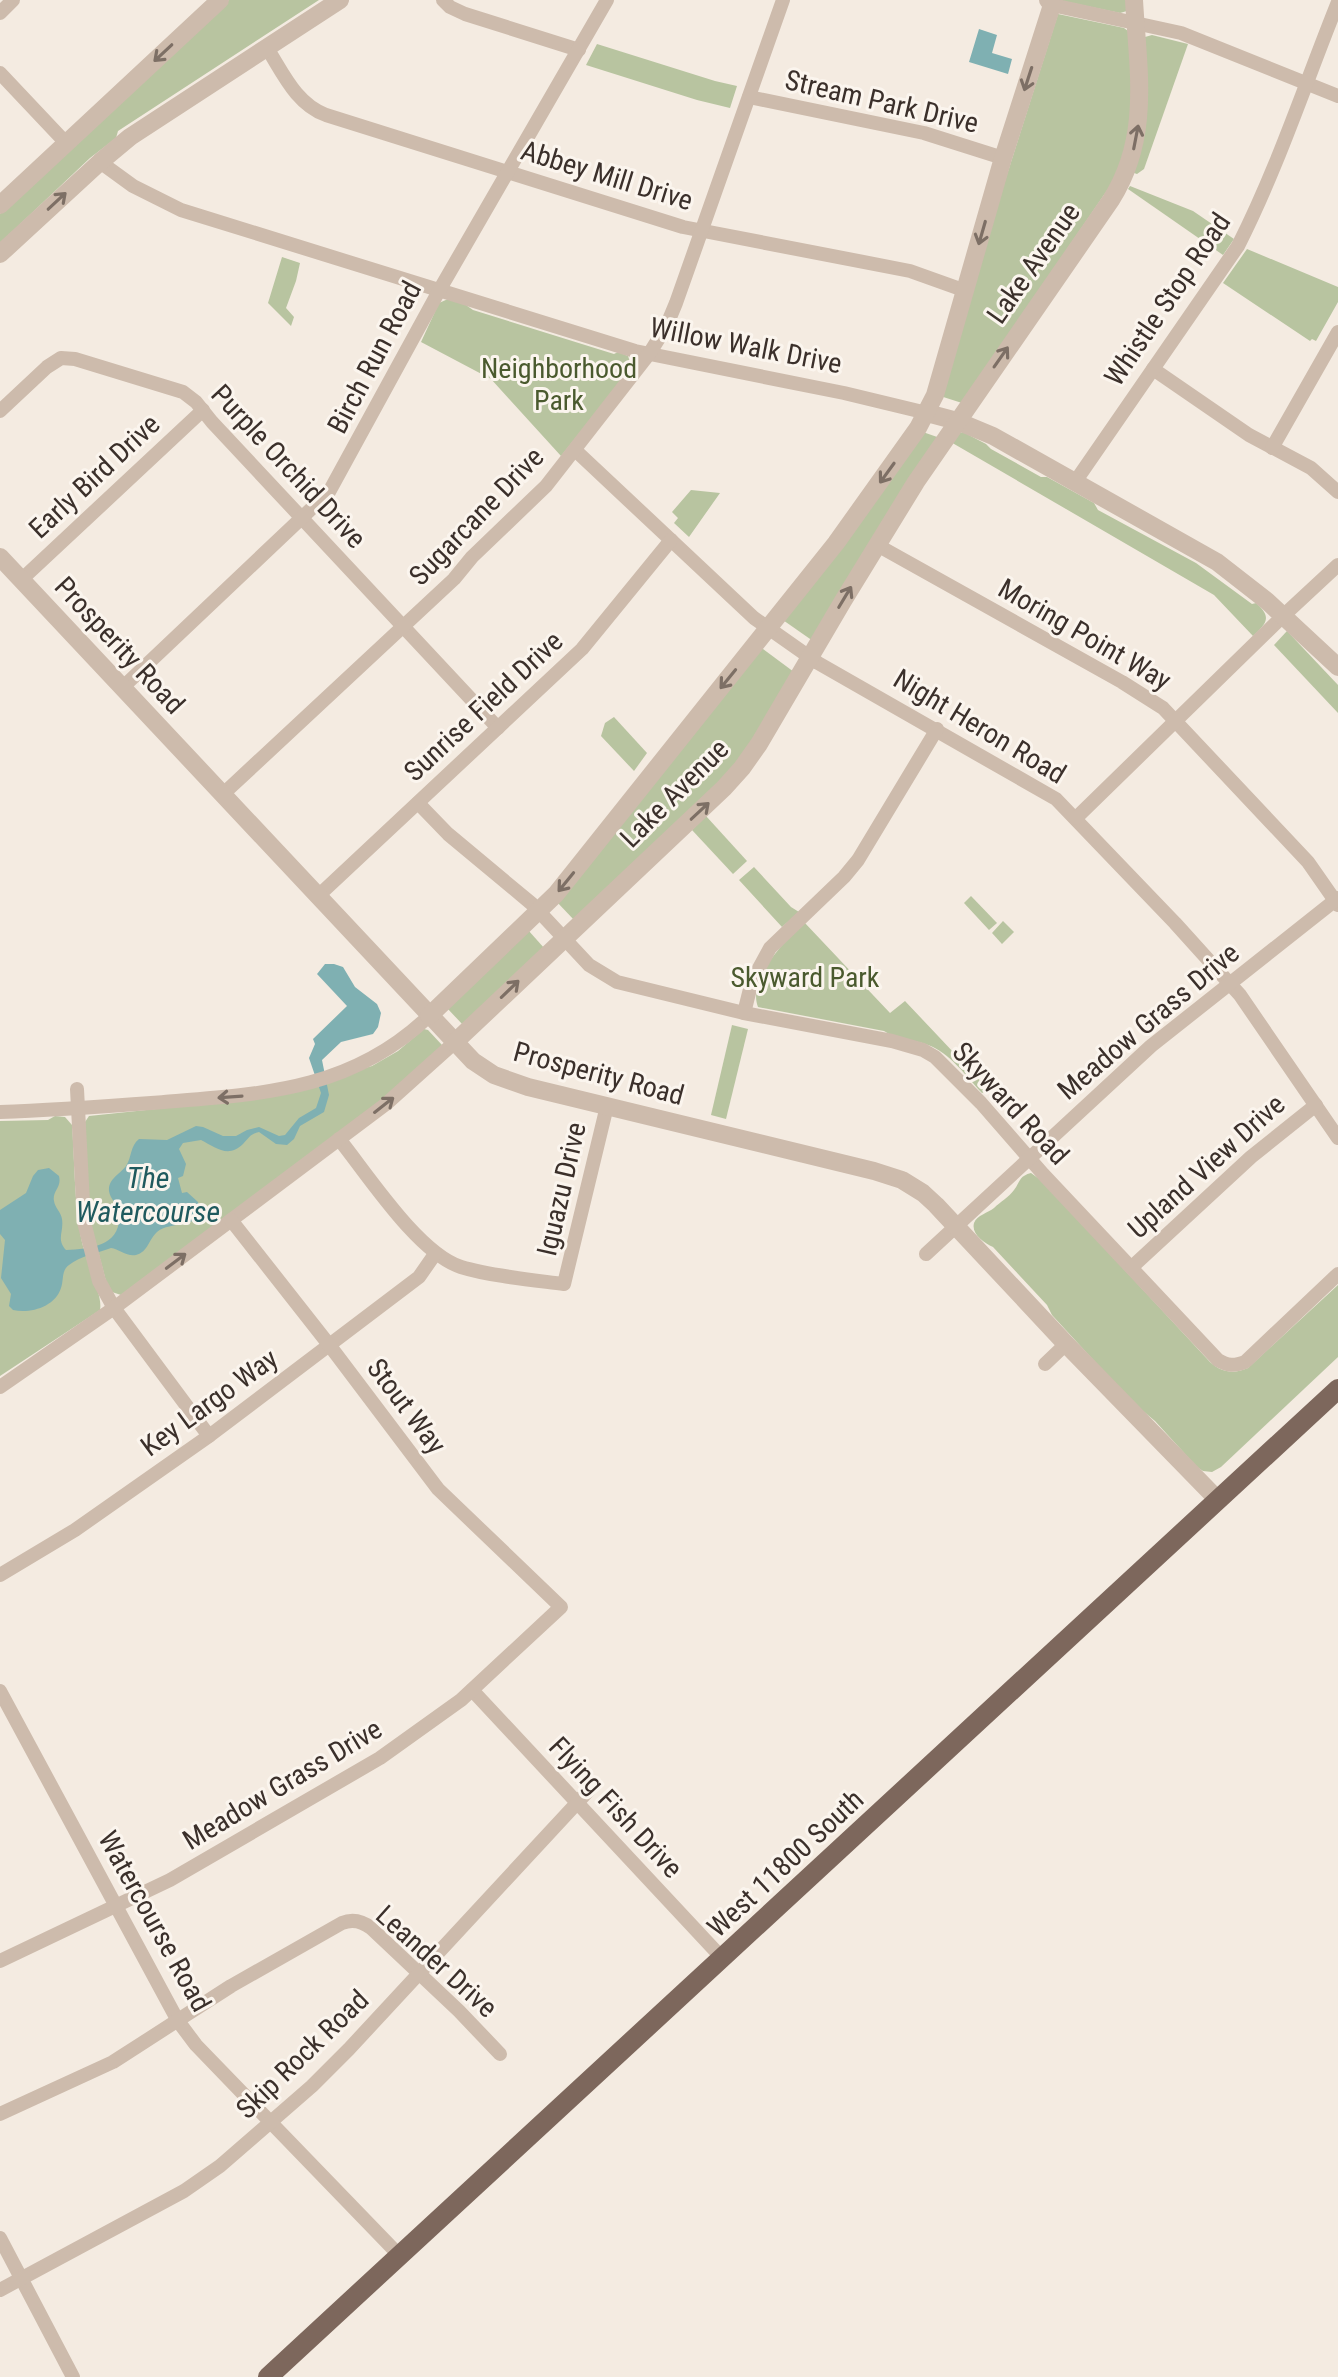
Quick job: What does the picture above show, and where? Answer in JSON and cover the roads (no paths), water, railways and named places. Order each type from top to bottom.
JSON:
[{"type":"main road","name":"West 11800 South","points":[[268,2377],[1338,1389]]},
{"type":"street","points":[[0,13],[13,0]]},
{"type":"street","points":[[0,205],[220,0]]},
{"type":"street","points":[[0,254],[100,162],[143,128],[340,0]]},
{"type":"street","points":[[443,0],[465,14],[579,50]]},
{"type":"street","name":"Birch Run Road","points":[[122,688],[303,519],[335,484],[440,289],[607,0]]},
{"type":"street","name":"Sugarcane Drive","points":[[222,795],[534,500],[649,354],[671,316],[783,0]]},
{"type":"street","name":"Lake Avenue","points":[[0,1387],[114,1308],[398,1094],[734,779],[759,744],[877,545],[957,421],[1125,176],[1139,121],[1134,0]]},
{"type":"street","points":[[1050,2],[1189,36],[1338,96]]},
{"type":"street","name":"Lake Avenue","points":[[0,1112],[240,1097],[283,1090],[339,1073],[366,1062],[408,1036],[539,912],[853,520],[927,413],[935,395],[1050,2]]},
{"type":"street","name":"Whistle Stop Road","points":[[1075,482],[1238,246],[1308,84],[1338,2]]},
{"type":"street","name":"Abbey Mill Drive","points":[[267,48],[296,93],[319,112],[683,227],[910,271],[966,291]]},
{"type":"street","points":[[0,73],[66,143]]},
{"type":"street","name":"Stream Park Drive","points":[[749,97],[924,133],[1003,158]]},
{"type":"street","name":"Willow Walk Drive","points":[[100,162],[133,186],[181,210],[649,354],[844,393],[957,421],[993,436],[1209,557],[1250,586],[1338,667]]},
{"type":"street","points":[[1272,448],[1338,332]]},
{"type":"street","name":"Purple Orchid Drive","points":[[0,411],[61,358],[75,359],[183,392],[498,728]]},
{"type":"street","points":[[1153,369],[1228,422],[1311,468],[1338,492]]},
{"type":"street","name":"Early Bird Drive","points":[[21,580],[203,410]]},
{"type":"street","name":"Night Heron Road","points":[[575,450],[754,618],[809,657],[1056,799],[1244,999],[1338,1138]]},
{"type":"street","name":"Sunrise Field Drive","points":[[317,897],[589,642],[671,540]]},
{"type":"street","name":"Moring Point Way","points":[[877,545],[1163,708],[1308,862],[1337,901]]},
{"type":"street","name":"Prosperity Road","points":[[0,557],[454,1043],[483,1069],[504,1080],[889,1175],[923,1193],[1217,1499]]},
{"type":"street","points":[[1076,818],[1338,565]]},
{"type":"street","points":[[744,1013],[757,969],[770,948],[858,860],[937,729]]},
{"type":"street","name":"Skyward Road","points":[[418,803],[448,834],[527,899],[589,965],[617,982],[744,1013],[892,1041],[935,1057],[1218,1360],[1234,1366],[1249,1358],[1338,1274]]},
{"type":"street","name":"Meadow Grass Drive","points":[[926,1254],[1151,1046],[1337,901]]},
{"type":"street","points":[[77,1089],[87,1235],[94,1267],[114,1308],[209,1436]]},
{"type":"street","name":"Upland View Drive","points":[[1132,1267],[1251,1157],[1316,1105]]},
{"type":"street","name":"Iguazu Drive","points":[[435,1254],[460,1266],[564,1284],[607,1106]]},
{"type":"street","points":[[339,1139],[435,1254]]},
{"type":"street","name":"Stout Way","points":[[231,1220],[438,1489],[561,1607]]},
{"type":"street","name":"Key Largo Way","points":[[0,1575],[75,1530],[209,1436],[419,1277],[435,1254]]},
{"type":"street","points":[[1045,1364],[1066,1344]]},
{"type":"street","name":"Meadow Grass Drive","points":[[0,1960],[117,1907],[197,1866],[380,1758],[472,1690],[561,1607]]},
{"type":"street","name":"Flying Fish Drive","points":[[472,1690],[723,1959]]},
{"type":"street","name":"Watercourse Road","points":[[0,1691],[178,2021],[196,2045],[399,2255]]},
{"type":"street","name":"Skip Rock Road","points":[[0,2290],[184,2191],[272,2123],[327,2071],[589,1790]]},
{"type":"street","name":"Leander Drive","points":[[0,2114],[113,2062],[260,1969],[346,1922],[356,1921],[366,1925],[419,1972],[500,2054]]},
{"type":"street","points":[[0,2238],[73,2377]]},
{"type":"water","points":[[979,29],[997,35],[992,53],[1012,59],[1008,74],[969,62]]},
{"type":"water","name":"The Watercourse","points":[[325,964],[343,967],[355,987],[377,1004],[381,1013],[373,1034],[341,1042],[322,1060],[329,1095],[324,1112],[300,1126],[287,1145],[276,1144],[259,1132],[232,1151],[222,1150],[201,1140],[183,1143],[179,1149],[186,1164],[183,1176],[178,1178],[182,1193],[187,1192],[198,1202],[196,1218],[163,1228],[136,1255],[111,1248],[78,1259],[65,1270],[58,1295],[48,1304],[34,1310],[13,1310],[9,1306],[11,1294],[1,1278],[5,1240],[0,1234],[0,1210],[26,1193],[38,1170],[49,1168],[59,1176],[54,1198],[62,1219],[63,1246],[66,1250],[95,1247],[116,1233],[119,1213],[109,1187],[126,1166],[139,1139],[167,1140],[196,1126],[223,1136],[236,1136],[259,1127],[279,1136],[285,1135],[299,1118],[316,1108],[321,1093],[309,1058],[315,1044],[313,1039],[347,1006],[317,974]]},
{"type":"park label","name":"Neighborhood Park","points":[[559,384]]},
{"type":"park label","name":"Skyward Park","points":[[805,977]]}]
